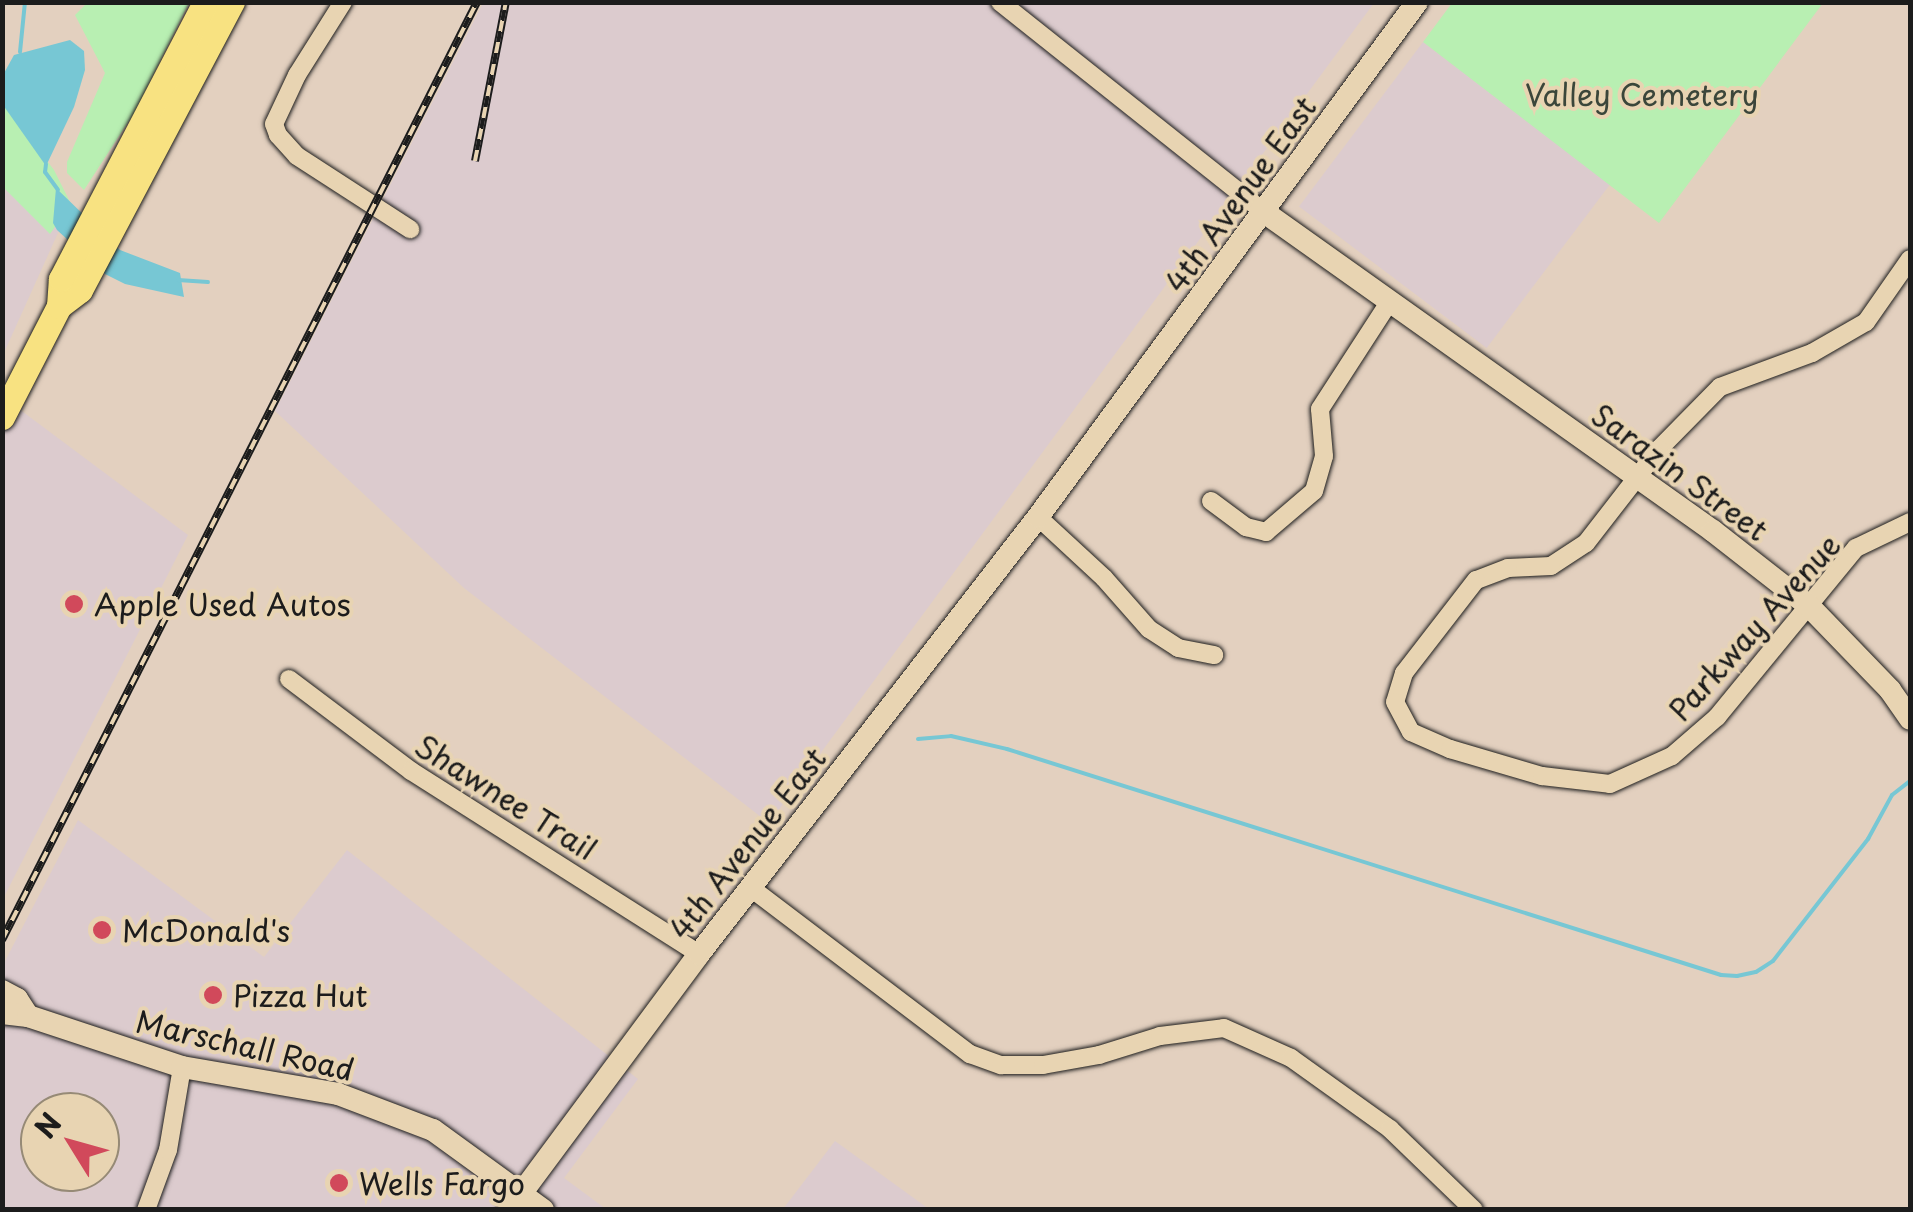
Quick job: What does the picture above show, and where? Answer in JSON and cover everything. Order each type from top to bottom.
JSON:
[{"type":"main road","points":[[2,417],[59,306],[80,290],[78,269],[205,2]]},
{"type":"main road","points":[[123,180],[232,2]]},
{"type":"street","points":[[342,2],[297,75],[274,124],[278,135],[297,156],[410,229]]},
{"type":"street","name":"Sarazin Street","points":[[1000,2],[1264,212],[1388,304],[1640,476],[1809,606],[1890,690],[1910,719]]},
{"type":"street","name":"4th Avenue East","points":[[515,1201],[699,954],[1038,517],[1418,2]]},
{"type":"street","points":[[1640,476],[1720,387],[1812,353],[1866,322],[1910,258]]},
{"type":"street","points":[[1212,502],[1246,527],[1266,532],[1314,491],[1324,456],[1320,408],[1388,304]]},
{"type":"street","name":"Parkway Avenue","points":[[1640,476],[1586,544],[1551,566],[1508,568],[1476,580],[1404,674],[1395,702],[1411,732],[1450,749],[1542,776],[1610,784],[1672,756],[1717,716],[1856,548],[1910,522]]},
{"type":"street","points":[[1038,517],[1104,578],[1149,630],[1178,648],[1214,654]]},
{"type":"street","name":"Shawnee Trail","points":[[289,679],[412,771],[699,954]]},
{"type":"street","points":[[750,888],[970,1054],[1001,1065],[1043,1065],[1099,1055],[1160,1036],[1224,1028],[1292,1058],[1390,1130],[1474,1210]]},
{"type":"street","name":"Marschall Road","points":[[2,991],[17,999],[28,1016]]},
{"type":"street","name":"Marschall Road","points":[[2,1013],[28,1016],[182,1067],[344,1097],[432,1130],[515,1201],[543,1210]]},
{"type":"street","points":[[146,1210],[168,1150],[182,1067]]},
{"type":"shaded area","points":[[483,3],[1374,3],[769,823],[464,588],[275,411]]},
{"type":"shaded area","points":[[1423,42],[1611,183],[1487,348],[1299,207]]},
{"type":"shaded area","points":[[3,103],[71,204],[3,355]]},
{"type":"shaded area","points":[[3,397],[188,535],[3,899]]},
{"type":"shaded area","points":[[78,820],[264,957],[347,850],[638,1079],[564,1178],[606,1209],[3,1210],[3,965]]},
{"type":"shaded area","points":[[835,1141],[929,1209],[783,1209]]},
{"type":"green space","name":"Valley Cemetery","points":[[1452,2],[1823,3],[1659,223],[1423,42]]},
{"type":"green space","points":[[87,3],[189,3],[134,113],[84,190],[67,173],[67,162],[105,73],[75,15]]},
{"type":"green space","points":[[2,102],[54,170],[71,204],[50,234],[3,187]]},
{"type":"water","points":[[70,40],[84,51],[85,70],[74,107],[46,166],[3,105],[3,75],[14,55]]},
{"type":"water","points":[[56,188],[120,250],[180,273],[184,297],[125,284],[105,274],[53,223]]},
{"type":"waterway","points":[[20,52],[25,2]]},
{"type":"waterway","points":[[46,164],[45,172],[58,190]]},
{"type":"waterway","points":[[178,280],[208,282]]},
{"type":"waterway","points":[[918,739],[951,736],[1007,749],[1721,975],[1737,976],[1756,972],[1773,961],[1868,839],[1892,795],[1910,781]]},
{"type":"railway","points":[[2,940],[477,2]]},
{"type":"railway","points":[[475,161],[506,2]]},
{"type":"place","name":"Apple Used Autos","points":[[74,604]]},
{"type":"place","name":"McDonald's","points":[[102,930]]},
{"type":"place","name":"Pizza Hut","points":[[213,995]]},
{"type":"place","name":"Wells Fargo","points":[[339,1183]]}]
